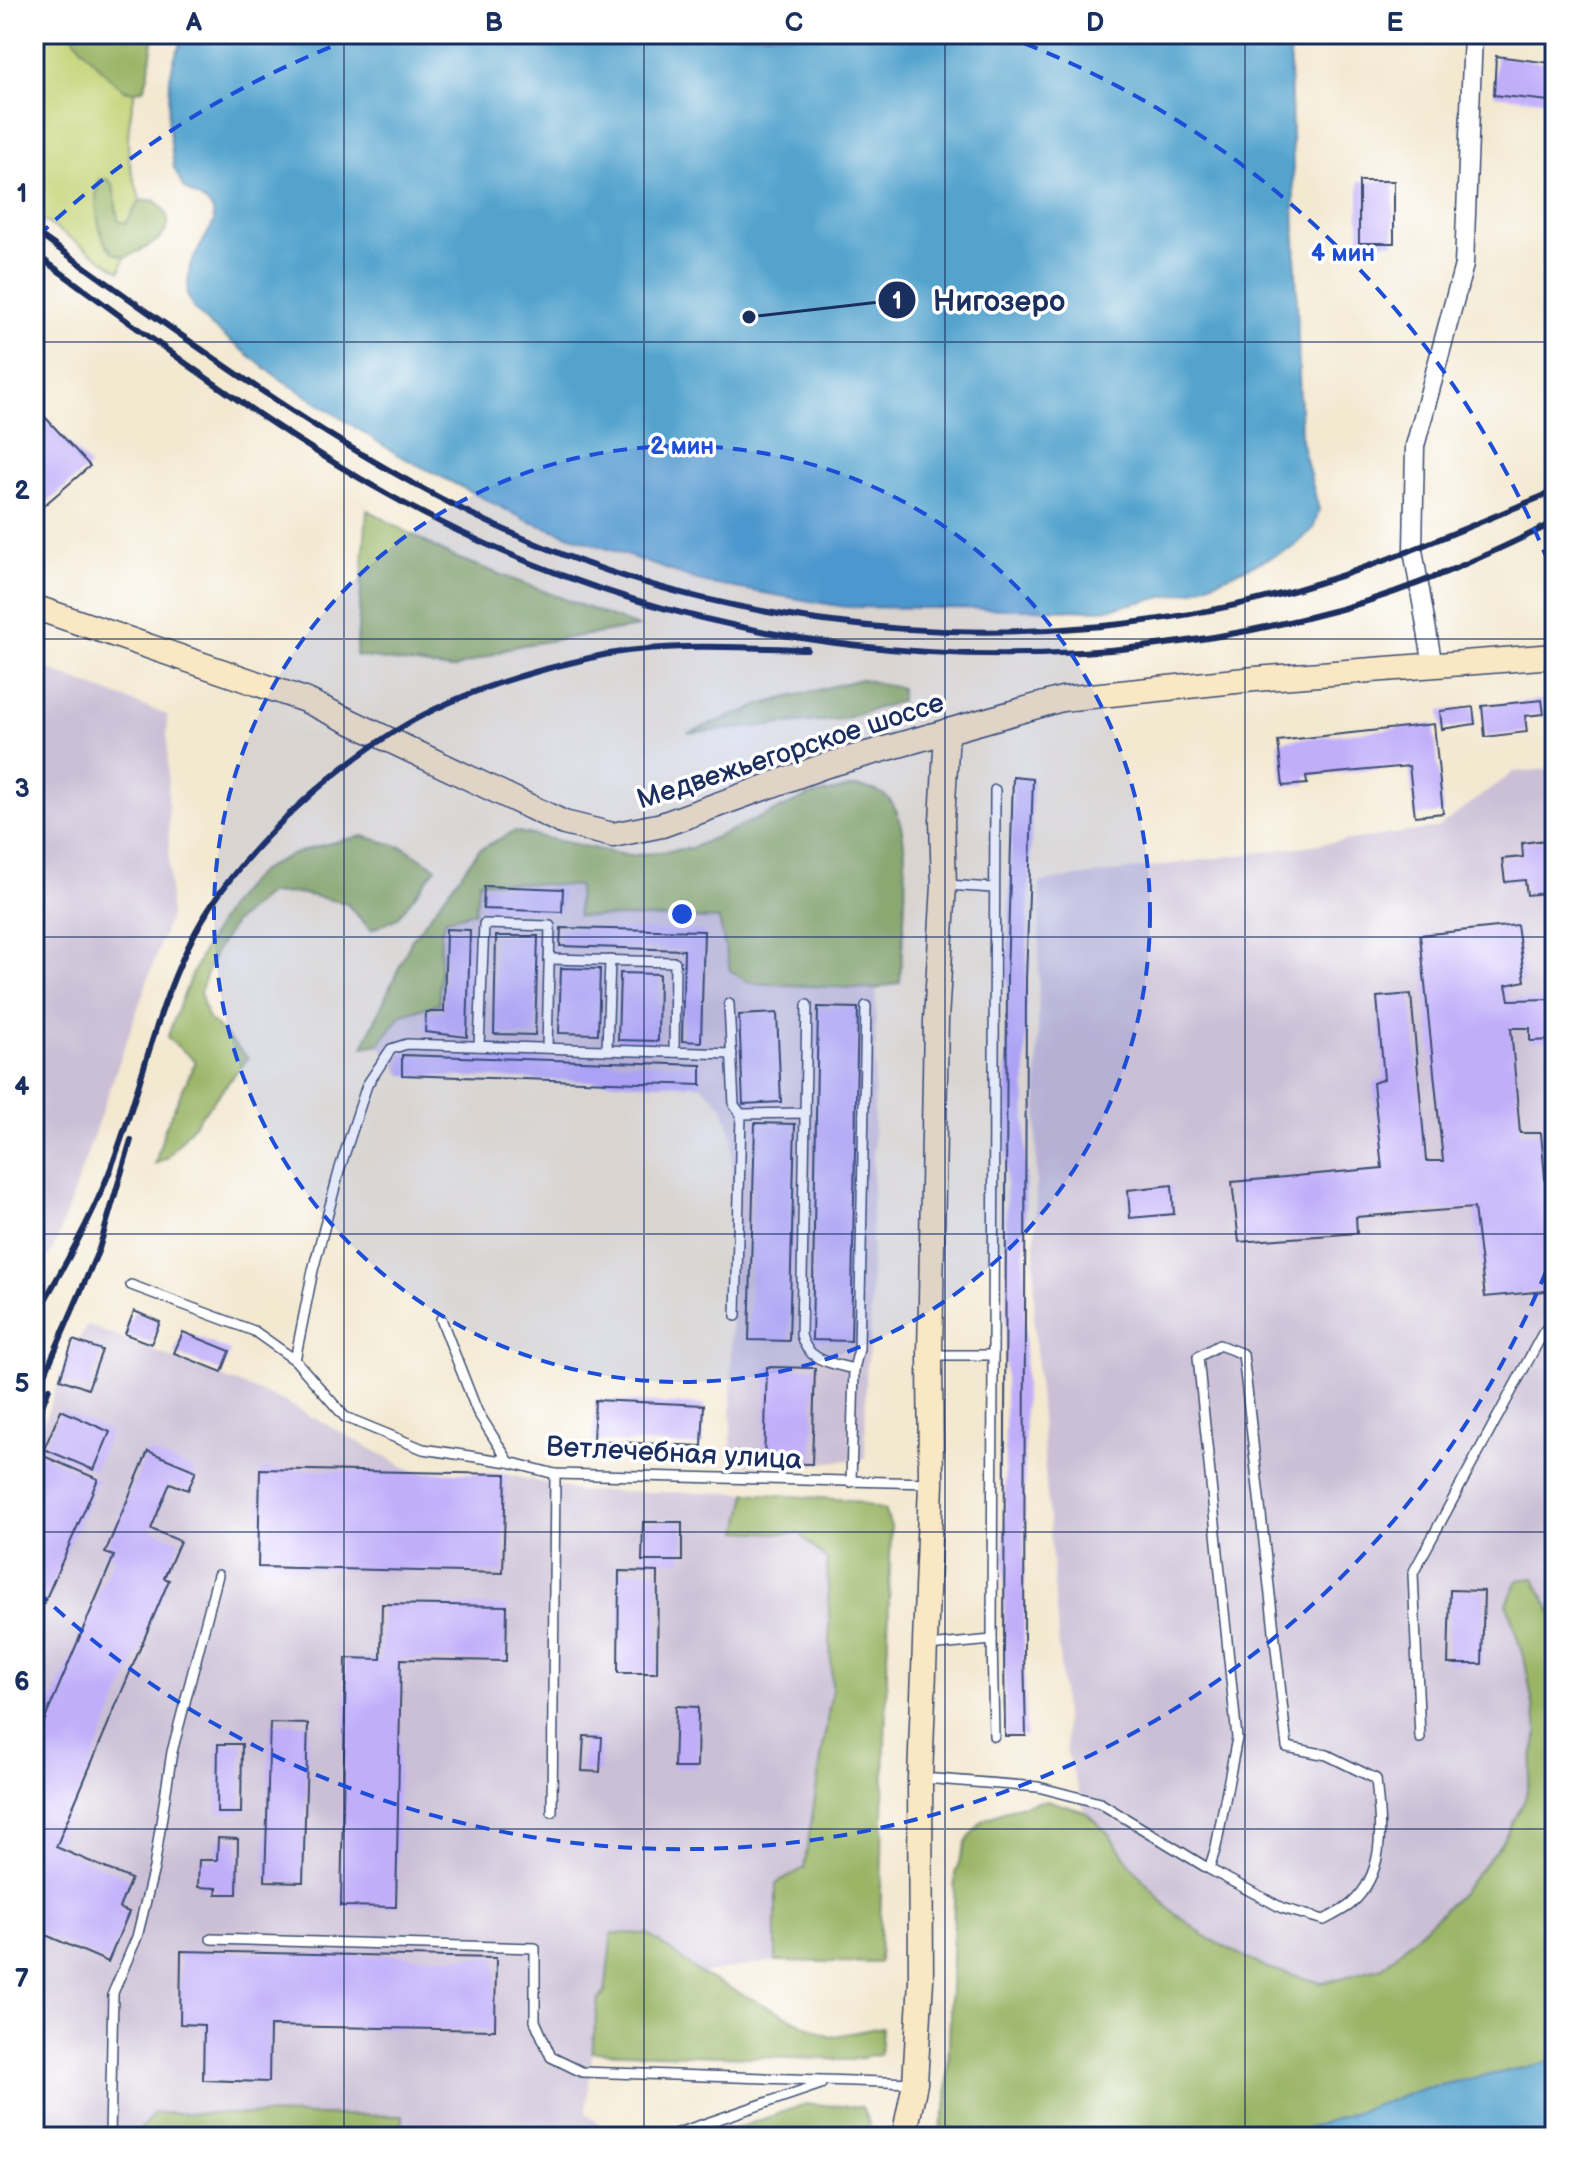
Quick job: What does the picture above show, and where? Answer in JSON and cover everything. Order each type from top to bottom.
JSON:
[{"type":"street","points":[[1433,666],[1413,550],[1415,446],[1464,265],[1473,34]]},
{"type":"street","name":"Медвежьегорское шоссе","points":[[34,607],[305,700],[564,823],[613,835],[662,825],[824,766],[1062,699],[1255,679],[1555,656]]},
{"type":"street","points":[[904,2137],[915,2083],[921,1980],[920,1778],[931,1483],[936,1020],[944,885],[942,821],[947,731]]},
{"type":"lane","points":[[994,1736],[995,790]]},
{"type":"lane","points":[[944,885],[993,888]]},
{"type":"lane","points":[[479,1046],[484,924],[550,926],[547,1048]]},
{"type":"lane","points":[[549,959],[675,962],[674,1052]]},
{"type":"lane","points":[[607,1050],[610,960]]},
{"type":"lane","points":[[729,1004],[734,1105],[741,1114],[736,1316]]},
{"type":"lane","points":[[807,1005],[801,1335],[804,1346],[818,1360],[854,1369]]},
{"type":"lane","points":[[851,1482],[854,1369],[859,1349],[866,1006]]},
{"type":"lane","points":[[295,1360],[317,1255],[367,1085],[391,1049],[407,1044],[732,1054]]},
{"type":"lane","points":[[741,1114],[805,1113]]},
{"type":"lane","name":"Ветлечебная улица","points":[[131,1285],[254,1331],[295,1360],[345,1417],[423,1449],[509,1462],[555,1474],[931,1483]]},
{"type":"lane","points":[[441,1319],[477,1411],[509,1462]]},
{"type":"lane","points":[[1420,1738],[1413,1573],[1543,1333],[1555,1319]]},
{"type":"lane","points":[[920,1778],[1038,1787],[1100,1803],[1209,1869],[1282,1908],[1324,1920],[1351,1904],[1370,1880],[1378,1860],[1380,1830],[1376,1779],[1327,1755],[1287,1747],[1243,1354],[1219,1345],[1198,1357],[1237,1738],[1209,1869]]},
{"type":"lane","points":[[930,1355],[993,1355]]},
{"type":"lane","points":[[552,1812],[555,1474]]},
{"type":"lane","points":[[108,2137],[113,1993],[137,1937],[154,1868],[172,1752],[218,1575]]},
{"type":"lane","points":[[924,1646],[992,1640]]},
{"type":"lane","points":[[211,1939],[535,1948],[535,2021],[551,2057],[582,2072],[915,2083]]},
{"type":"lane","points":[[666,2137],[826,2082]]},
{"type":"shaded area","points":[[34,664],[167,715],[170,916],[56,1243],[34,1281]]},
{"type":"shaded area","points":[[1555,769],[1555,1619],[1550,1611],[1507,1604],[1526,1666],[1538,1733],[1525,1800],[1500,1845],[1460,1894],[1384,1967],[1322,1983],[1264,1968],[1209,1939],[1167,1907],[1132,1867],[1108,1833],[1085,1812],[1067,1753],[1034,1327],[1040,882],[1437,828],[1514,772]]},
{"type":"shaded area","points":[[478,881],[578,886],[578,916],[719,919],[730,970],[826,985],[876,989],[865,1458],[812,1464],[731,1464],[732,1136],[723,1107],[701,1085],[402,1075],[379,1044],[402,1014],[439,1004],[441,931],[446,919]]},
{"type":"shaded area","points":[[87,1325],[283,1401],[414,1472],[506,1474],[578,1491],[747,1493],[739,1531],[800,1534],[827,1559],[832,1689],[804,1868],[776,1885],[776,1961],[701,1974],[648,1934],[612,1933],[605,1994],[598,2000],[586,2112],[611,2137],[401,2137],[402,2116],[154,2113],[135,2137],[34,2137],[34,1450],[73,1340],[78,1341]]},
{"type":"green space","points":[[34,34],[71,34],[124,90],[135,92],[128,145],[140,201],[126,223],[118,221],[113,185],[100,179],[113,252],[125,257],[120,271],[34,214]]},
{"type":"green space","points":[[71,34],[155,34],[144,88],[131,91],[120,87]]},
{"type":"green space","points":[[100,179],[108,179],[113,185],[118,221],[126,223],[140,201],[154,200],[164,210],[168,219],[167,228],[155,242],[125,257],[113,252],[103,237],[98,217],[96,196]]},
{"type":"green space","points":[[367,510],[449,555],[638,627],[516,646],[452,669],[356,656]]},
{"type":"green space","points":[[861,679],[901,688],[901,701],[843,719],[688,733],[766,703]]},
{"type":"green space","points":[[853,787],[884,795],[899,818],[905,862],[900,982],[876,989],[749,983],[730,970],[719,919],[578,916],[578,886],[479,881],[475,912],[446,919],[441,931],[439,1004],[402,1014],[379,1044],[363,1047],[411,941],[479,850],[514,831],[629,856],[691,848],[809,796]]},
{"type":"green space","points":[[363,836],[405,848],[436,868],[397,918],[371,930],[346,903],[298,893],[268,894],[234,923],[214,955],[200,992],[207,1017],[248,1058],[167,1158],[155,1164],[165,1128],[196,1061],[167,1038],[194,971],[219,922],[248,883],[275,862],[300,852]]},
{"type":"green space","points":[[747,1493],[850,1500],[884,1510],[891,1526],[879,1963],[776,1961],[776,1884],[804,1868],[832,1689],[827,1560],[800,1534],[739,1531]]},
{"type":"green space","points":[[1534,1578],[1555,1619],[1555,2061],[1425,2088],[1283,2137],[938,2137],[947,2103],[955,1874],[966,1842],[983,1820],[1016,1807],[1047,1800],[1085,1812],[1108,1833],[1132,1867],[1167,1907],[1209,1939],[1264,1967],[1322,1983],[1383,1967],[1460,1894],[1500,1845],[1525,1800],[1538,1733],[1526,1666],[1507,1604],[1518,1580]]},
{"type":"green space","points":[[612,1933],[648,1934],[701,1974],[830,2037],[882,2027],[880,2055],[851,2060],[592,2052],[598,1999],[605,1993]]},
{"type":"green space","points":[[806,2104],[862,2107],[869,2124],[865,2137],[711,2137]]},
{"type":"green space","points":[[154,2113],[403,2116],[401,2137],[135,2137]]},
{"type":"water","points":[[185,34],[1289,34],[1301,440],[1319,510],[1313,529],[1293,548],[1192,591],[1103,610],[845,607],[706,583],[528,521],[398,455],[276,376],[211,326],[193,308],[187,294],[190,265],[214,222],[213,211],[207,203],[184,188],[174,168],[168,122],[170,78]]},
{"type":"water","points":[[1555,2061],[1555,2137],[1283,2137],[1425,2088]]},
{"type":"building","points":[[1496,56],[1551,63],[1549,101],[1494,95]]},
{"type":"building","points":[[1359,181],[1394,181],[1394,243],[1359,243]]},
{"type":"building","points":[[34,405],[90,466],[34,514]]},
{"type":"building","points":[[1542,700],[1544,714],[1525,716],[1527,732],[1485,737],[1482,706]]},
{"type":"building","points":[[1473,707],[1475,724],[1442,729],[1440,711]]},
{"type":"building","points":[[1434,724],[1443,813],[1415,816],[1409,766],[1306,776],[1307,784],[1283,786],[1278,741]]},
{"type":"building","points":[[1013,777],[1033,779],[1026,979],[1026,1736],[1005,1736],[1007,977]]},
{"type":"building","points":[[1555,839],[1555,892],[1527,895],[1525,880],[1505,882],[1502,859],[1523,857],[1522,843]]},
{"type":"building","points":[[484,886],[563,889],[562,912],[483,909]]},
{"type":"building","points":[[1517,925],[1525,981],[1506,985],[1509,1000],[1553,999],[1555,1014],[1555,1040],[1530,1041],[1530,1028],[1511,1028],[1520,1133],[1541,1133],[1555,1290],[1485,1297],[1474,1208],[1356,1217],[1357,1233],[1239,1242],[1232,1182],[1382,1168],[1373,1083],[1384,1079],[1377,997],[1411,994],[1426,1161],[1443,1161],[1420,935]]},
{"type":"building","points":[[561,928],[704,931],[701,1042],[682,1041],[684,950],[560,946]]},
{"type":"building","points":[[446,929],[470,930],[467,1037],[425,1032],[426,1012],[444,1012]]},
{"type":"building","points":[[496,936],[538,936],[535,1035],[494,1034]]},
{"type":"building","points":[[561,968],[600,969],[598,1034],[559,1033]]},
{"type":"building","points":[[620,973],[659,974],[658,1041],[618,1040]]},
{"type":"building","points":[[818,1007],[858,1008],[851,1341],[812,1340]]},
{"type":"building","points":[[777,1013],[781,1102],[743,1104],[739,1015]]},
{"type":"building","points":[[402,1055],[701,1065],[701,1085],[402,1075]]},
{"type":"building","points":[[755,1123],[795,1124],[789,1341],[749,1340]]},
{"type":"building","points":[[1172,1185],[1174,1214],[1130,1218],[1128,1190]]},
{"type":"building","points":[[134,1311],[160,1322],[151,1344],[125,1334]]},
{"type":"building","points":[[183,1332],[230,1351],[222,1372],[174,1353]]},
{"type":"building","points":[[73,1340],[102,1350],[88,1389],[60,1379]]},
{"type":"building","points":[[767,1367],[815,1368],[812,1464],[764,1463]]},
{"type":"building","points":[[595,1400],[704,1405],[702,1446],[593,1441]]},
{"type":"building","points":[[61,1410],[110,1432],[94,1470],[44,1449]]},
{"type":"building","points":[[148,1451],[196,1471],[188,1490],[170,1483],[151,1529],[180,1541],[164,1578],[169,1580],[56,1847],[131,1879],[119,1908],[129,1912],[108,1962],[34,1930],[34,1745],[114,1556],[105,1553]]},
{"type":"building","points":[[34,1452],[98,1479],[34,1626]]},
{"type":"building","points":[[260,1469],[506,1474],[503,1573],[258,1567]]},
{"type":"building","points":[[643,1522],[682,1522],[682,1561],[642,1561]]},
{"type":"building","points":[[619,1571],[658,1572],[657,1673],[618,1673]]},
{"type":"building","points":[[1450,1590],[1484,1591],[1482,1664],[1448,1664]]},
{"type":"building","points":[[382,1604],[507,1606],[506,1661],[401,1659],[396,1907],[341,1906],[346,1658],[381,1659]]},
{"type":"building","points":[[676,1706],[698,1707],[697,1768],[674,1768]]},
{"type":"building","points":[[270,1723],[308,1724],[303,1882],[265,1881]]},
{"type":"building","points":[[584,1736],[602,1737],[600,1772],[582,1771]]},
{"type":"building","points":[[218,1744],[242,1744],[241,1813],[217,1813]]},
{"type":"building","points":[[218,1838],[238,1839],[237,1894],[216,1894],[217,1888],[198,1887],[199,1860],[217,1860]]},
{"type":"building","points":[[181,1951],[496,1958],[495,2030],[270,2026],[269,2082],[203,2080],[204,2025],[180,2024]]},
{"type":"railway","points":[[34,231],[268,395],[389,470],[451,504],[516,535],[607,571],[702,598],[800,617],[900,629],[1000,632],[1099,626],[1197,613],[1292,591],[1359,569],[1555,491]]},
{"type":"railway","points":[[34,253],[252,410],[389,495],[500,550],[615,593],[733,625],[854,645],[976,654],[1098,651],[1220,636],[1341,609],[1396,591],[1477,559],[1555,522]]},
{"type":"railway","points":[[34,1319],[101,1192],[120,1145],[176,972],[199,925],[251,854],[326,782],[354,759],[410,722],[472,693],[542,670],[613,653],[658,648],[807,649]]},
{"type":"railway","points":[[34,1399],[99,1249],[131,1140]]},
{"type":"railway","points":[[34,1427],[49,1388]]},
{"type":"place","name":"Нигозеро","points":[[749,317]]}]
